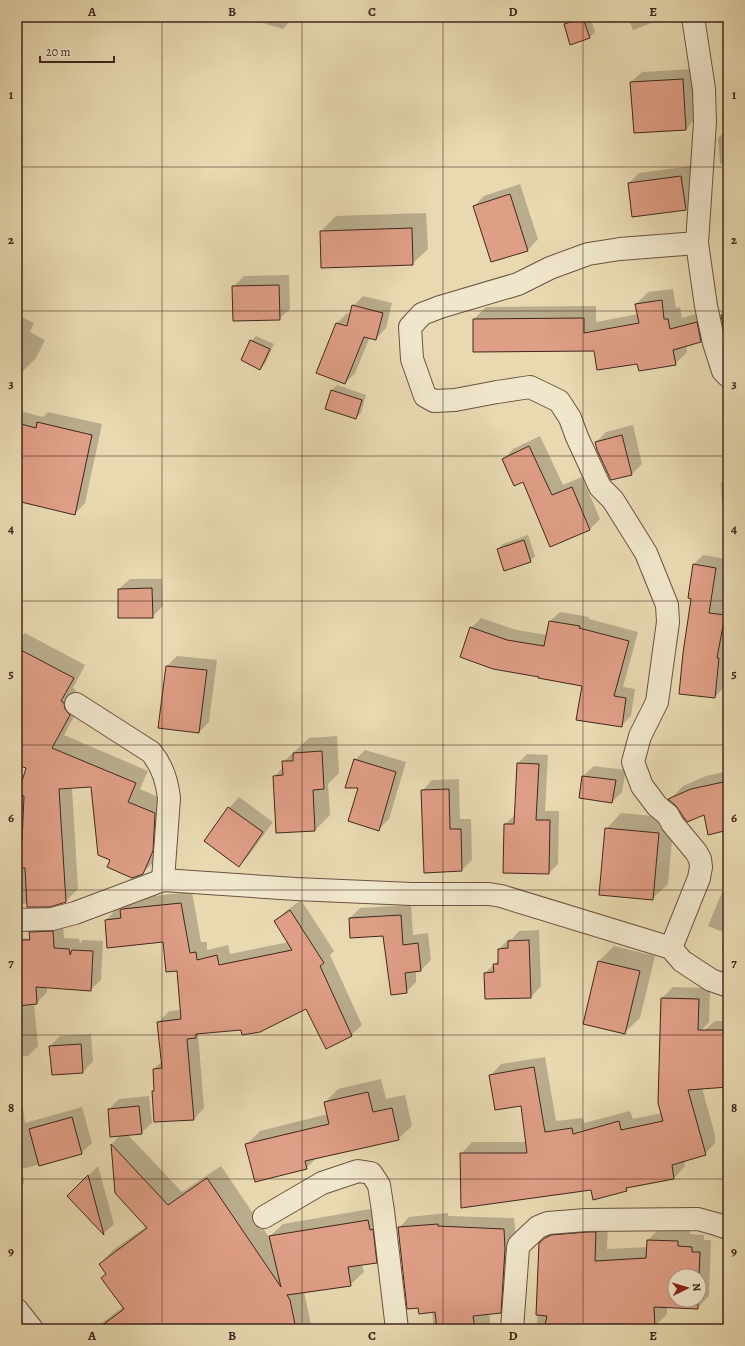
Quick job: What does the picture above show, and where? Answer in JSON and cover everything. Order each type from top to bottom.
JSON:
[{"type":"street","points":[[693,17],[704,89],[705,122],[697,243],[706,306],[714,343],[723,371],[728,376]]},
{"type":"street","points":[[671,948],[699,878],[701,867],[700,860],[696,852],[672,823],[668,815],[657,806],[642,786],[633,762],[640,736],[656,702],[668,622],[666,605],[646,553],[613,500],[600,487],[570,418],[559,401],[530,387],[455,400],[434,400],[425,396],[412,359],[410,327],[422,314],[440,307],[518,284],[550,268],[588,254],[620,249],[697,243]]},
{"type":"street","points":[[76,704],[151,752],[158,760],[167,785],[169,798],[163,880]]},
{"type":"street","points":[[17,920],[52,919],[75,913],[163,880],[296,889],[412,894],[489,894],[501,896],[671,948],[682,961],[711,980],[728,986]]},
{"type":"street","points":[[264,1217],[322,1183],[358,1171],[371,1173],[378,1185],[383,1211],[397,1329]]},
{"type":"street","points":[[512,1329],[518,1248],[519,1245],[538,1227],[548,1223],[586,1220],[698,1219],[728,1228]]},
{"type":"street","points":[[17,1310],[32,1329]]},
{"type":"building","points":[[583,18],[590,38],[570,45],[564,24]]},
{"type":"building","points":[[683,79],[686,130],[634,133],[630,82]]},
{"type":"building","points":[[681,176],[686,210],[632,217],[628,183]]},
{"type":"building","points":[[510,194],[528,251],[491,262],[473,206]]},
{"type":"building","points":[[412,228],[413,265],[321,268],[320,231]]},
{"type":"building","points":[[279,285],[280,320],[233,321],[232,286]]},
{"type":"building","points":[[662,300],[664,319],[668,319],[670,329],[697,322],[701,342],[673,350],[676,365],[639,371],[637,364],[597,370],[594,351],[473,352],[473,319],[584,318],[584,333],[639,323],[635,304]]},
{"type":"building","points":[[352,305],[383,313],[376,340],[364,337],[345,384],[316,373],[336,323],[347,326]]},
{"type":"building","points":[[728,313],[728,335],[725,336],[721,315]]},
{"type":"building","points":[[250,340],[270,349],[260,370],[241,360]]},
{"type":"building","points":[[331,390],[362,400],[356,419],[325,409]]},
{"type":"building","points":[[37,422],[92,435],[75,515],[17,501],[17,423],[36,428]]},
{"type":"building","points":[[622,435],[632,475],[611,480],[597,450],[595,442]]},
{"type":"building","points":[[529,446],[552,495],[572,487],[590,530],[550,547],[523,482],[514,486],[502,459]]},
{"type":"building","points":[[524,540],[531,562],[504,571],[497,549]]},
{"type":"building","points":[[693,564],[716,568],[709,613],[725,615],[717,658],[719,658],[715,698],[679,694],[691,599],[688,598]]},
{"type":"building","points":[[152,588],[153,618],[118,618],[118,589]]},
{"type":"building","points":[[549,621],[580,626],[579,628],[629,641],[614,696],[626,698],[622,727],[576,720],[582,686],[493,669],[460,657],[470,627],[507,640],[544,646]]},
{"type":"building","points":[[17,648],[74,678],[61,701],[64,703],[65,709],[70,715],[52,748],[136,783],[128,802],[155,813],[153,851],[143,874],[132,878],[107,867],[110,860],[98,855],[91,787],[59,789],[66,902],[50,907],[27,907],[25,868],[17,867],[17,840],[22,841],[24,796],[18,794],[26,768],[17,765]]},
{"type":"building","points":[[166,666],[207,670],[199,733],[158,728]]},
{"type":"building","points":[[322,751],[324,789],[313,790],[315,831],[276,833],[273,776],[283,775],[282,761],[293,761],[293,753]]},
{"type":"building","points":[[354,759],[396,772],[379,831],[348,821],[358,788],[345,788]]},
{"type":"building","points":[[517,763],[539,764],[536,820],[550,820],[549,874],[503,873],[504,824],[514,824]]},
{"type":"building","points":[[582,776],[616,780],[612,803],[579,798]]},
{"type":"building","points":[[728,781],[728,830],[708,835],[704,815],[687,822],[676,806],[668,799],[691,789]]},
{"type":"building","points":[[449,789],[450,829],[461,829],[462,871],[424,873],[421,790]]},
{"type":"building","points":[[228,807],[263,832],[239,867],[204,841]]},
{"type":"building","points":[[605,828],[659,833],[653,900],[599,895]]},
{"type":"building","points":[[181,903],[190,953],[196,952],[197,960],[217,955],[219,965],[292,950],[274,921],[290,910],[324,963],[320,966],[352,1036],[326,1049],[306,1009],[260,1032],[242,1035],[241,1030],[196,1034],[196,1038],[187,1039],[194,1120],[154,1122],[152,1091],[154,1091],[153,1069],[162,1068],[157,1022],[181,1019],[177,971],[166,972],[163,942],[107,948],[105,920],[121,918],[120,910],[122,909]]},
{"type":"building","points":[[401,915],[403,945],[418,943],[421,971],[405,973],[407,993],[391,995],[383,936],[350,938],[349,918]]},
{"type":"building","points":[[53,931],[54,948],[69,949],[70,955],[72,950],[93,951],[91,991],[36,987],[37,1004],[17,1006],[17,940],[30,940],[29,932]]},
{"type":"building","points":[[529,940],[531,998],[485,999],[484,973],[494,972],[493,964],[498,964],[498,949],[508,948],[508,941]]},
{"type":"building","points":[[598,961],[640,971],[625,1034],[583,1024]]},
{"type":"building","points":[[661,998],[699,999],[698,1030],[728,1030],[728,1087],[688,1090],[706,1155],[672,1165],[674,1179],[626,1188],[627,1191],[593,1200],[591,1190],[461,1208],[460,1153],[527,1153],[521,1106],[495,1110],[489,1075],[534,1067],[545,1132],[572,1128],[573,1134],[619,1121],[621,1130],[663,1121],[658,1103]]},
{"type":"building","points":[[81,1044],[83,1073],[52,1075],[49,1046]]},
{"type":"building","points":[[368,1092],[373,1112],[392,1108],[399,1140],[305,1161],[307,1169],[255,1182],[245,1144],[329,1124],[324,1102]]},
{"type":"building","points":[[139,1106],[142,1134],[110,1137],[108,1109]]},
{"type":"building","points":[[72,1117],[82,1154],[39,1166],[29,1129]]},
{"type":"building","points":[[111,1144],[168,1205],[207,1178],[281,1287],[269,1236],[368,1220],[370,1230],[373,1229],[377,1263],[348,1267],[351,1286],[287,1295],[290,1300],[296,1329],[97,1329],[124,1309],[101,1278],[106,1274],[99,1264],[147,1228],[115,1193]]},
{"type":"building","points":[[88,1175],[104,1235],[67,1196]]},
{"type":"building","points":[[438,1224],[438,1226],[504,1229],[505,1249],[501,1313],[473,1316],[475,1329],[437,1329],[435,1312],[419,1314],[418,1308],[407,1309],[398,1227]]},
{"type":"building","points":[[596,1232],[595,1261],[646,1258],[647,1240],[678,1241],[678,1246],[692,1247],[692,1252],[700,1252],[699,1268],[667,1268],[667,1308],[654,1307],[655,1327],[612,1329],[544,1329],[547,1316],[536,1315],[539,1243],[551,1235]]},
{"type":"building","points":[[676,1308],[698,1308],[698,1309]]}]
